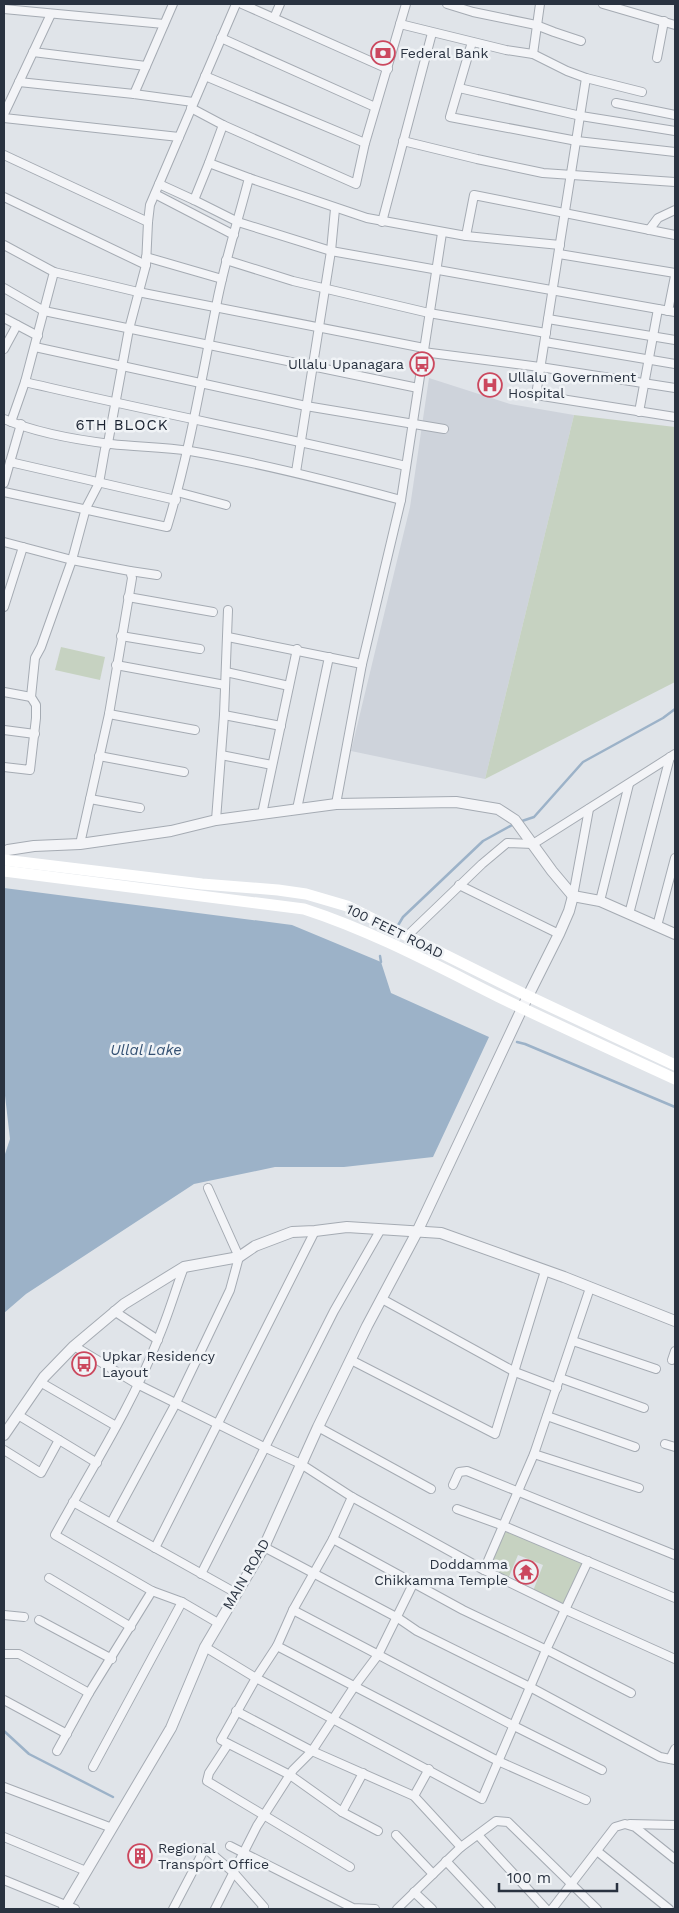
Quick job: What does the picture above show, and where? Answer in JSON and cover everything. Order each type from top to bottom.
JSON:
[{"type":"main road","name":"100 FEET ROAD","points":[[4,860],[306,894],[348,906],[528,996],[675,1065]]},
{"type":"main road","name":"100 FEET ROAD","points":[[4,871],[304,909],[341,921],[386,941],[522,1008],[675,1079]]},
{"type":"street","points":[[134,94],[173,4]]},
{"type":"street","points":[[4,767],[30,770],[35,734],[36,705],[31,696],[35,658],[41,647],[72,560],[86,508],[99,483],[129,330],[146,261],[150,205],[236,4]]},
{"type":"street","points":[[242,4],[388,69]]},
{"type":"street","points":[[274,18],[280,4]]},
{"type":"street","points":[[19,82],[134,94],[192,105],[223,125],[356,184],[375,107],[406,4]]},
{"type":"street","points":[[447,4],[473,12],[536,25],[581,41]]},
{"type":"street","points":[[533,54],[540,4]]},
{"type":"street","points":[[603,4],[675,25]]},
{"type":"street","points":[[4,9],[164,24]]},
{"type":"street","points":[[4,114],[51,14]]},
{"type":"street","points":[[657,58],[664,22]]},
{"type":"street","points":[[400,24],[506,50],[533,54],[566,71],[586,78],[642,92]]},
{"type":"street","points":[[382,222],[432,33]]},
{"type":"street","points":[[221,38],[375,107]]},
{"type":"street","points":[[472,42],[450,117],[577,140],[675,152]]},
{"type":"street","points":[[33,52],[146,66]]},
{"type":"street","points":[[205,76],[365,143]]},
{"type":"street","points":[[586,78],[536,395],[675,417]]},
{"type":"street","points":[[459,88],[581,116],[675,131]]},
{"type":"street","points":[[616,103],[675,115]]},
{"type":"street","points":[[4,118],[179,138]]},
{"type":"street","points":[[194,200],[223,125]]},
{"type":"street","points":[[403,141],[477,160],[543,173],[675,182]]},
{"type":"street","points":[[4,154],[148,222]]},
{"type":"street","points":[[160,184],[238,222],[331,251],[672,312],[675,274],[560,249],[442,233],[382,222],[336,209],[209,163]]},
{"type":"street","points":[[4,492],[168,527],[188,451],[226,260],[249,178]]},
{"type":"street","points":[[155,194],[234,235]]},
{"type":"street","points":[[466,236],[474,195],[675,235]]},
{"type":"street","points":[[4,197],[146,261],[222,279]]},
{"type":"street","points":[[296,472],[336,209]]},
{"type":"street","points":[[649,230],[658,218],[675,210]]},
{"type":"street","points":[[336,804],[362,664],[401,500],[442,233]]},
{"type":"street","points":[[4,245],[54,272],[138,292],[216,306],[424,350],[675,388]]},
{"type":"street","points":[[226,260],[293,281],[429,313],[546,333]]},
{"type":"street","points":[[54,272],[25,382],[8,420],[35,430],[108,444],[188,451],[296,472],[401,500]]},
{"type":"street","points":[[4,288],[44,311],[129,330],[209,344],[312,368],[418,388]]},
{"type":"street","points":[[639,412],[658,309]]},
{"type":"street","points":[[4,318],[38,336]]},
{"type":"street","points":[[548,319],[675,340]]},
{"type":"street","points":[[4,349],[17,325]]},
{"type":"street","points":[[545,342],[675,364]]},
{"type":"street","points":[[35,347],[306,406],[444,429]]},
{"type":"street","points":[[25,382],[116,404],[301,441],[406,466]]},
{"type":"street","points":[[4,483],[21,424]]},
{"type":"street","points":[[10,462],[99,483],[226,505]]},
{"type":"street","points":[[4,542],[72,560],[157,575]]},
{"type":"street","points":[[4,607],[23,546]]},
{"type":"street","points":[[80,844],[109,714],[132,578],[130,571]]},
{"type":"street","points":[[128,597],[212,612]]},
{"type":"street","points":[[216,820],[224,715],[228,610]]},
{"type":"street","points":[[121,636],[200,649]]},
{"type":"street","points":[[228,637],[297,649],[362,664]]},
{"type":"street","points":[[262,814],[297,649]]},
{"type":"street","points":[[297,809],[329,657]]},
{"type":"street","points":[[116,665],[225,685]]},
{"type":"street","points":[[226,672],[289,686]]},
{"type":"street","points":[[4,692],[31,696]]},
{"type":"street","points":[[109,714],[195,730]]},
{"type":"street","points":[[224,715],[281,726]]},
{"type":"street","points":[[4,730],[35,734]]},
{"type":"street","points":[[221,755],[272,765]]},
{"type":"street","points":[[399,932],[459,885],[495,851],[507,843],[533,844],[589,810],[672,755]]},
{"type":"street","points":[[629,914],[672,755]]},
{"type":"street","points":[[99,756],[184,772]]},
{"type":"street","points":[[600,901],[629,784]]},
{"type":"street","points":[[90,799],[140,808]]},
{"type":"street","points":[[4,853],[8,850],[34,846],[80,844],[171,831],[216,820],[336,804],[456,802],[498,809],[516,820],[552,871],[573,896],[600,901],[675,934]]},
{"type":"street","points":[[573,896],[589,810]]},
{"type":"street","points":[[657,926],[675,858]]},
{"type":"street","points":[[459,885],[559,934]]},
{"type":"street","name":"MAIN ROAD","points":[[69,1908],[86,1872],[171,1728],[205,1647],[264,1547],[318,1427],[417,1232],[522,1008],[559,934],[573,896]]},
{"type":"street","points":[[111,1523],[176,1404],[230,1290],[238,1257],[208,1188]]},
{"type":"street","points":[[4,1436],[40,1382],[74,1346],[124,1304],[184,1267],[238,1257],[255,1246],[292,1232],[347,1227],[441,1233],[546,1271],[675,1322]]},
{"type":"street","points":[[201,1574],[334,1311],[381,1229]]},
{"type":"street","points":[[155,1548],[315,1231]]},
{"type":"street","points":[[184,1267],[158,1340],[137,1384],[97,1463],[55,1536],[152,1591],[182,1602],[218,1623]]},
{"type":"street","points":[[351,1360],[495,1434],[546,1271]]},
{"type":"street","points":[[484,1570],[534,1454],[590,1288]]},
{"type":"street","points":[[382,1299],[515,1372],[557,1388]]},
{"type":"street","points":[[114,1312],[158,1340]]},
{"type":"street","points":[[573,1341],[656,1369]]},
{"type":"street","points":[[74,1346],[137,1384],[301,1464],[352,1497],[484,1570],[566,1610],[675,1659]]},
{"type":"street","points":[[672,1360],[675,1351]]},
{"type":"street","points":[[560,1378],[644,1408]]},
{"type":"street","points":[[40,1382],[116,1426]]},
{"type":"street","points":[[18,1415],[97,1463]]},
{"type":"street","points":[[547,1416],[635,1447]]},
{"type":"street","points":[[318,1427],[431,1489]]},
{"type":"street","points":[[4,1450],[41,1473],[59,1440]]},
{"type":"street","points":[[665,1444],[675,1447]]},
{"type":"street","points":[[534,1454],[639,1488]]},
{"type":"street","points":[[454,1486],[459,1472],[467,1471],[675,1555]]},
{"type":"street","points":[[352,1497],[314,1574],[293,1610],[277,1646],[236,1711],[221,1740],[290,1775],[342,1812],[378,1831]]},
{"type":"street","points":[[73,1502],[236,1594]]},
{"type":"street","points":[[457,1509],[504,1526],[675,1598]]},
{"type":"street","points":[[332,1539],[463,1610],[631,1693]]},
{"type":"street","points":[[264,1547],[398,1618],[417,1631],[530,1687],[660,1757],[673,1760],[675,1749]]},
{"type":"street","points":[[205,1647],[256,1678],[482,1799],[546,1650],[588,1561]]},
{"type":"street","points":[[49,1578],[131,1627]]},
{"type":"street","points":[[215,1909],[264,1814],[290,1775],[312,1751],[354,1686],[378,1656],[413,1584]]},
{"type":"street","points":[[57,1752],[89,1693],[112,1659],[152,1591]]},
{"type":"street","points":[[93,1767],[182,1602]]},
{"type":"street","points":[[293,1610],[378,1656],[602,1770]]},
{"type":"street","points":[[4,1615],[24,1617]]},
{"type":"street","points":[[39,1620],[112,1659]]},
{"type":"street","points":[[277,1646],[498,1760],[586,1800]]},
{"type":"street","points":[[4,1654],[19,1654],[89,1693]]},
{"type":"street","points":[[4,1700],[67,1734]]},
{"type":"street","points":[[236,1711],[312,1751],[414,1796],[461,1847]]},
{"type":"street","points":[[228,1744],[209,1773],[207,1781],[350,1866]]},
{"type":"street","points":[[414,1796],[429,1769]]},
{"type":"street","points":[[342,1812],[363,1773]]},
{"type":"street","points":[[4,1787],[112,1828]]},
{"type":"street","points":[[397,1909],[461,1847],[496,1821],[508,1822],[571,1886],[597,1909]]},
{"type":"street","points":[[552,1909],[615,1827],[624,1824],[675,1825]]},
{"type":"street","points":[[624,1824],[635,1827],[675,1858]]},
{"type":"street","points":[[396,1835],[433,1874]]},
{"type":"street","points":[[478,1835],[546,1909]]},
{"type":"street","points":[[4,1837],[86,1872]]},
{"type":"street","points":[[230,1846],[353,1908],[375,1909]]},
{"type":"street","points":[[173,1909],[205,1848],[234,1873],[264,1908]]},
{"type":"street","points":[[597,1851],[669,1909]]},
{"type":"street","points":[[446,1861],[491,1909]]},
{"type":"street","points":[[4,1880],[69,1908]]},
{"type":"street","points":[[414,1892],[432,1909]]},
{"type":"shaded area","points":[[429,378],[510,404],[574,415],[485,779],[351,751],[410,507]]},
{"type":"green space","points":[[574,415],[675,427],[675,682],[485,779]]},
{"type":"green space","points":[[61,647],[105,657],[100,680],[55,670]]},
{"type":"green space","points":[[505,1528],[585,1564],[566,1606],[533,1591],[543,1565],[518,1555],[508,1579],[486,1569]]},
{"type":"water","name":"Ullal Lake","points":[[4,888],[292,925],[381,962],[391,993],[489,1037],[433,1157],[344,1167],[275,1167],[194,1184],[26,1294],[4,1313],[4,1157],[10,1139],[4,1087]]},
{"type":"waterway","points":[[519,822],[534,817],[583,762],[663,718],[675,709]]},
{"type":"waterway","points":[[397,927],[403,917],[483,841],[514,824]]},
{"type":"waterway","points":[[380,956],[381,962]]},
{"type":"waterway","points":[[517,1042],[675,1107]]},
{"type":"waterway","points":[[4,1731],[29,1754],[113,1797]]},
{"type":"place","name":"Federal Bank","points":[[383,53]]},
{"type":"place","name":"Ullalu Upanagara","points":[[422,364]]},
{"type":"place","name":"Ullalu Government Hospital","points":[[490,385]]},
{"type":"place","name":"Upkar Residency Layout","points":[[84,1364]]},
{"type":"place","name":"Doddamma Chikkamma Temple","points":[[526,1572]]},
{"type":"place","name":"Regional Transport Office","points":[[140,1856]]},
{"type":"district","name":"6TH BLOCK","points":[[122,425]]}]
